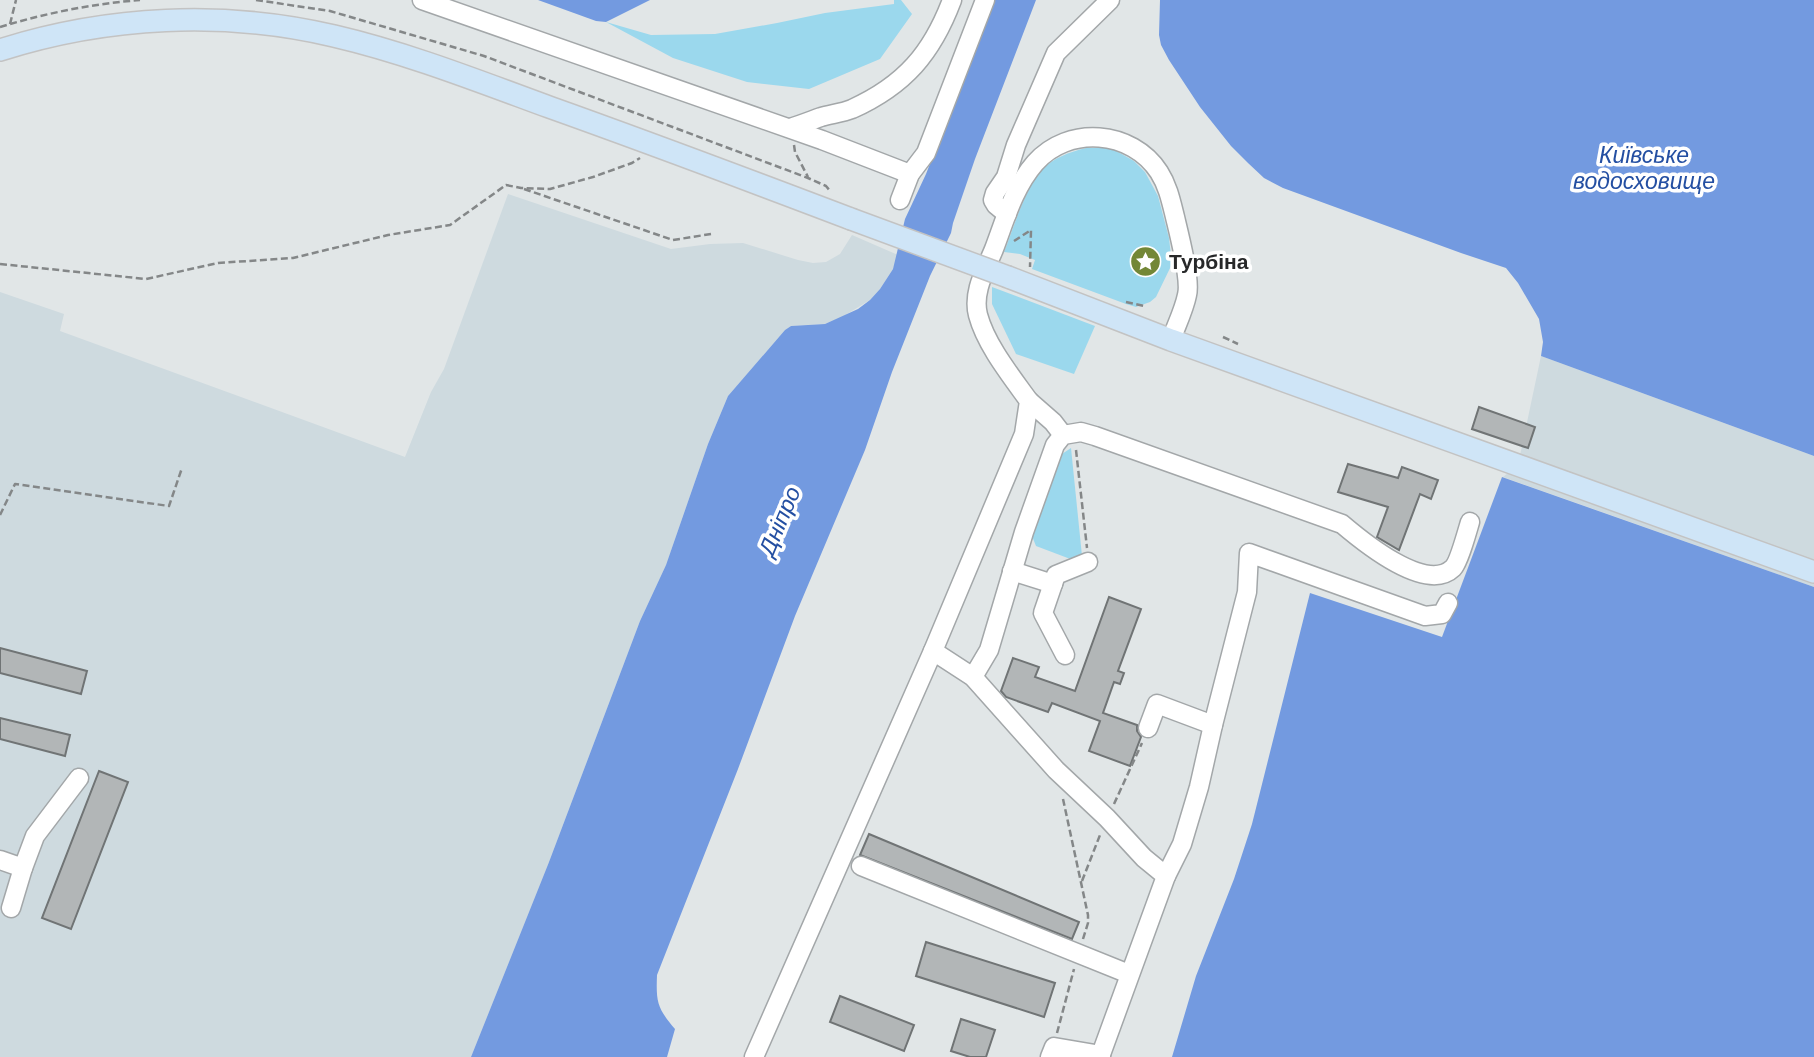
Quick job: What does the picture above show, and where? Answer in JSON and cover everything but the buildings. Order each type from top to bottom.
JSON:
[{"type":"main road","points":[[0,50],[26,42],[108,26],[180,20],[292,27],[399,54],[660,147],[1171,340],[1814,572]]},
{"type":"street","points":[[422,0],[790,128],[910,174]]},
{"type":"street","points":[[790,128],[851,110],[906,75],[933,42],[952,0]]},
{"type":"street","points":[[900,200],[910,174],[926,153],[985,0]]},
{"type":"street","points":[[1007,214],[993,200],[995,193],[1006,177],[1016,145],[1056,53],[1110,0]]},
{"type":"street","points":[[0,45],[26,42]]},
{"type":"street","points":[[1063,435],[1029,401],[986,337],[977,312],[978,291],[1015,193],[1035,163],[1050,150],[1066,142],[1105,137],[1125,143],[1145,156],[1158,171],[1168,189],[1188,293],[1171,340]]},
{"type":"street","points":[[754,1057],[933,651],[1024,434],[1029,401]]},
{"type":"street","points":[[972,677],[989,650],[1024,532],[1055,444],[1063,435],[1081,432],[1095,436],[1342,524],[1371,549],[1395,564],[1426,574],[1446,573],[1452,568],[1457,561],[1470,522]]},
{"type":"street","points":[[1052,1052],[1101,1056],[1129,974],[1190,820],[1247,592],[1249,552],[1425,616],[1442,614],[1448,603]]},
{"type":"street","points":[[1065,655],[1043,613],[1056,575],[1088,562]]},
{"type":"street","points":[[1012,571],[1053,583]]},
{"type":"street","points":[[933,651],[972,677],[1056,770],[1107,818],[1144,858],[1166,876]]},
{"type":"street","points":[[1148,728],[1157,704],[1213,725]]},
{"type":"street","points":[[11,908],[35,836],[79,778]]},
{"type":"street","points":[[0,860],[23,868]]},
{"type":"street","points":[[861,866],[1129,974]]},
{"type":"path","points":[[10,24],[16,0]]},
{"type":"path","points":[[0,27],[47,14],[140,0]]},
{"type":"path","points":[[256,0],[330,11],[485,56],[826,186]]},
{"type":"path","points":[[790,128],[795,152],[808,178]]},
{"type":"path","points":[[521,188],[550,189],[593,177],[632,163],[660,147]]},
{"type":"path","points":[[0,264],[146,279],[218,263],[293,258],[388,235],[450,225],[506,185],[673,240],[711,234]]},
{"type":"path","points":[[1012,243],[1031,230],[1030,267]]},
{"type":"path","points":[[1063,435],[1076,448],[1088,562]]},
{"type":"path","points":[[0,514],[15,484],[169,506],[182,468]]},
{"type":"path","points":[[1052,1052],[1088,923],[1056,770]]},
{"type":"shaded area","points":[[894,0],[901,0],[912,14],[880,59],[809,89],[747,82],[673,58],[606,22],[651,35],[715,34],[825,13],[894,4]]},
{"type":"shaded area","points":[[1086,148],[1111,148],[1134,161],[1145,172],[1158,196],[1169,238],[1172,264],[1156,297],[1150,302],[1136,307],[1126,304],[1032,269],[1035,260],[1004,252],[1024,199],[1041,171],[1056,159]]},
{"type":"shaded area","points":[[508,194],[671,249],[743,243],[798,260],[826,262],[840,254],[852,235],[898,255],[893,269],[870,300],[825,324],[791,326],[785,330],[728,396],[708,444],[666,565],[640,621],[549,862],[471,1057],[0,1057],[0,292],[64,314],[60,331],[405,457],[431,392],[444,369]]},
{"type":"shaded area","points":[[992,287],[1095,326],[1074,374],[1016,354],[992,304]]},
{"type":"shaded area","points":[[1541,356],[1814,456],[1814,587],[1503,477],[1518,465]]},
{"type":"shaded area","points":[[1071,448],[1082,556],[1073,560],[1036,546],[1032,536],[1059,456]]},
{"type":"water","points":[[538,0],[650,0],[606,22],[596,21]]},
{"type":"water","name":"Дніпро","points":[[994,0],[1036,0],[975,159],[951,233],[930,276],[865,450],[795,616],[657,975],[659,1004],[675,1029],[667,1057],[471,1057],[549,862],[640,621],[666,565],[708,444],[728,396],[785,330],[791,326],[825,324],[858,309],[880,289],[893,269],[905,219],[926,174]]},
{"type":"water","name":"Київське водосховище","points":[[1160,0],[1814,0],[1814,456],[1541,356],[1543,342],[1539,319],[1506,268],[1283,188],[1264,178],[1231,146],[1200,107],[1169,60],[1159,35]]},
{"type":"water","points":[[1502,477],[1814,587],[1814,1057],[1172,1057],[1196,976],[1234,879],[1252,824],[1310,593],[1442,637]]},
{"type":"place","name":"Турбіна","points":[[1146,261]]}]
